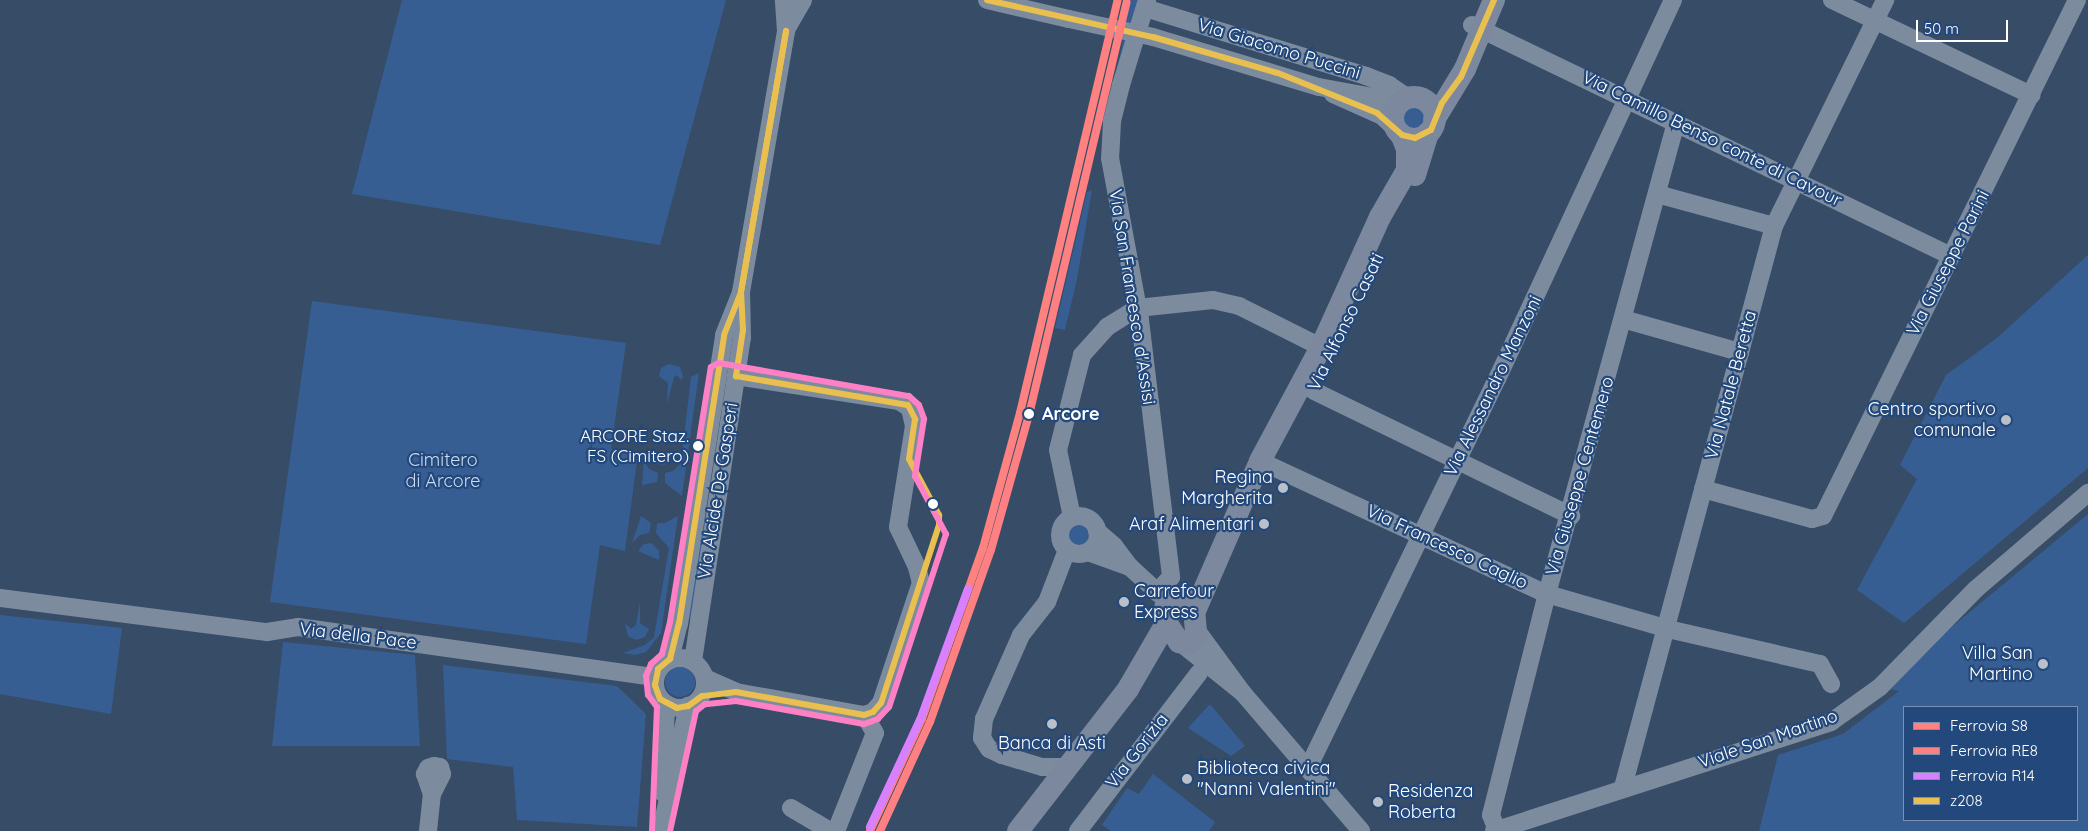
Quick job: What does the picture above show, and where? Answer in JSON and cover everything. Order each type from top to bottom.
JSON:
[{"type":"main road","name":"Via Alfonso Casati","points":[[1266,463],[1314,390],[1414,178],[1431,126],[1447,95],[1461,77],[1484,0]]},
{"type":"main road","name":"Via Alfonso Casati","points":[[1412,98],[1433,89],[1447,74],[1494,0]]},
{"type":"main road","points":[[1412,98],[1430,105],[1431,126],[1415,138],[1399,131],[1394,111],[1412,98]]},
{"type":"main road","name":"Via Alfonso Casati","points":[[1067,767],[1128,689],[1178,617],[1266,463],[1380,217],[1407,170],[1407,149],[1399,131]]},
{"type":"main road","points":[[1018,831],[1067,767]]},
{"type":"street","name":"Via Alcide De Gasperi","points":[[693,661],[742,330],[741,292],[786,31],[784,0]]},
{"type":"street","name":"Via Alcide De Gasperi","points":[[786,31],[803,0]]},
{"type":"street","points":[[987,0],[1153,37],[1319,87],[1390,100],[1412,98]]},
{"type":"street","name":"Via Alessandro Manzoni","points":[[1308,768],[1422,536],[1457,458],[1535,299],[1672,0]]},
{"type":"street","points":[[1832,0],[2031,95]]},
{"type":"street","name":"Via Natale Beretta","points":[[1624,787],[1774,226],[1794,179],[1884,0]]},
{"type":"street","name":"Via Giuseppe Parini","points":[[1703,489],[1812,519],[1823,516],[2077,0]]},
{"type":"street","name":"Via Giacomo Puccini","points":[[1146,4],[1366,76],[1390,85],[1412,98]]},
{"type":"street","name":"Via San Francesco d'Assisi","points":[[1146,4],[1121,85],[1112,122],[1110,158],[1138,308],[1171,577],[1178,617]]},
{"type":"street","name":"Via Camillo Benso conte di Cavour","points":[[1477,28],[1627,98],[1951,256]]},
{"type":"street","points":[[1319,87],[1382,116],[1399,131]]},
{"type":"street","name":"Via Giuseppe Centemero","points":[[1496,831],[1491,814],[1547,594],[1571,516],[1676,122]]},
{"type":"street","points":[[1657,194],[1774,226]]},
{"type":"street","name":"Via Alcide De Gasperi","points":[[670,659],[679,624],[724,335],[741,292]]},
{"type":"street","points":[[1072,518],[1058,450],[1082,355],[1106,327],[1138,308],[1213,300],[1239,306],[1321,347]]},
{"type":"street","points":[[1623,319],[1740,352]]},
{"type":"street","points":[[736,376],[899,401],[908,405],[914,413],[898,527],[917,567],[921,583],[881,703],[873,712],[864,715],[736,692],[705,678],[693,661],[670,659],[658,669],[655,677],[656,692],[666,704],[677,708],[695,701],[736,692]]},
{"type":"street","points":[[1314,390],[1457,458],[1571,516]]},
{"type":"street","name":"Via Francesco Caglio","points":[[1266,463],[1547,594],[1668,628],[1820,664],[1831,684]]},
{"type":"street","name":"Viale San Martino","points":[[1496,831],[1624,787],[1831,722],[1858,705],[1976,589],[2088,493]]},
{"type":"street","points":[[1067,767],[1042,767],[1002,755],[989,749],[982,738],[984,720],[1021,635],[1047,602],[1067,550],[1060,534],[1064,523],[1072,518],[1085,517],[1114,546],[1130,568],[1178,617],[1361,831]]},
{"type":"street","points":[[1067,550],[1079,554],[1088,552],[1095,545],[1097,531]]},
{"type":"street","points":[[1088,552],[1130,568]]},
{"type":"street","name":"Via della Pace","points":[[0,598],[267,632],[298,627],[655,677]]},
{"type":"street","name":"Via Gorizia","points":[[1080,830],[1199,673]]},
{"type":"street","points":[[663,813],[695,701],[705,678]]},
{"type":"street","points":[[661,831],[663,813],[662,750],[666,704]]},
{"type":"street","points":[[836,831],[875,733],[874,727],[864,715]]},
{"type":"street","points":[[428,831],[432,794]]},
{"type":"street","points":[[792,808],[830,831]]},
{"type":"green space","points":[[402,0],[726,0],[660,245],[352,194]]},
{"type":"green space","points":[[1131,0],[1141,0],[1116,76],[1128,13]]},
{"type":"green space","points":[[1413,106],[1418,107],[1424,113],[1424,123],[1418,129],[1413,130],[1408,129],[1402,123],[1401,118],[1402,113],[1408,107]]},
{"type":"green space","points":[[1092,190],[1077,279],[1065,330],[1055,328],[1087,192]]},
{"type":"green space","name":"Centro sportivo comunale","points":[[2088,255],[2088,468],[1904,623],[1857,590],[1917,479],[1900,465],[1946,375],[1997,338]]},
{"type":"green space","name":"Cimitero di Arcore","points":[[312,301],[626,343],[611,449],[638,453],[625,551],[600,545],[586,644],[270,602]]},
{"type":"green space","points":[[669,364],[680,367],[683,376],[682,380],[676,375],[674,377],[667,404],[668,383],[659,376],[661,368]]},
{"type":"green space","points":[[699,373],[682,496],[665,483],[665,473],[673,471],[681,463],[691,377]]},
{"type":"green space","points":[[652,449],[662,456],[672,454],[671,460],[664,465],[658,464],[654,460]]},
{"type":"green space","points":[[644,461],[649,469],[658,473],[657,482],[642,485]]},
{"type":"green space","points":[[687,514],[690,514],[676,618],[669,617]]},
{"type":"green space","points":[[2088,514],[2088,831],[1759,831],[1778,755],[1843,734],[1899,691],[1889,689],[1912,660]]},
{"type":"green space","points":[[641,516],[651,523],[649,533],[640,535],[632,543]]},
{"type":"green space","points":[[678,516],[661,633],[646,652],[635,655],[623,653],[645,645],[654,637],[669,548],[656,533],[657,523],[665,523]]},
{"type":"green space","points":[[700,517],[707,517],[693,620],[685,618]]},
{"type":"green space","points":[[1079,523],[1088,527],[1092,536],[1088,545],[1079,549],[1070,545],[1066,536],[1070,527]]},
{"type":"green space","points":[[652,543],[659,551],[659,560],[638,551],[644,544]]},
{"type":"green space","points":[[640,602],[640,623],[649,629],[645,637],[636,640],[628,636],[625,623],[631,629],[636,625]]},
{"type":"green space","points":[[0,615],[122,628],[111,714],[0,694]]},
{"type":"green space","points":[[283,642],[415,655],[420,746],[272,746]]},
{"type":"green space","points":[[443,665],[617,686],[646,714],[637,827],[517,820],[513,767],[447,759]]},
{"type":"green space","points":[[680,667],[691,671],[695,682],[691,693],[680,697],[669,693],[665,682],[669,671]]},
{"type":"green space","points":[[1210,704],[1245,746],[1231,756],[1188,728]]},
{"type":"green space","points":[[1153,774],[1215,822],[1209,831],[1111,831],[1102,825],[1127,788],[1139,794]]},
{"type":"rail line","name":"S8","points":[[870,831],[922,719],[983,548],[1020,413],[1118,0]]},
{"type":"rail line","name":"RE8","points":[[880,831],[930,722],[991,550],[1029,415],[1127,2]]},
{"type":"rail line","name":"R14","points":[[870,827],[920,720],[968,589]]},
{"type":"transit line","name":"z208","points":[[987,0],[1153,37],[1278,73],[1377,113],[1402,135],[1415,138],[1431,130],[1442,103],[1461,77],[1494,0]]},
{"type":"transit line","name":"z208","points":[[741,292],[786,31]]},
{"type":"transit line","name":"z208","points":[[741,292],[786,31]]},
{"type":"transit line","name":"z208","points":[[741,292],[743,330],[736,376],[908,405],[915,419],[909,459],[939,515],[939,525],[881,703],[873,712],[864,715],[736,692],[702,696],[688,706],[677,708],[660,699],[655,685],[658,669],[670,659],[679,624],[724,335],[741,292]]},
{"type":"transit line","points":[[652,831],[657,707],[648,695],[646,676],[651,664],[662,654],[670,622],[711,367],[719,363],[909,396],[919,405],[924,419],[915,476],[946,534],[889,707],[878,719],[864,724],[736,701],[705,704],[696,711],[670,831]]},
{"type":"place","name":"Arcore","points":[[1029,414]]},
{"type":"place","name":"Centro sportivo comunale","points":[[2006,420]]},
{"type":"place","name":"ARCORE Staz. FS (Cimitero)","points":[[698,446]]},
{"type":"place","name":"Regina Margherita","points":[[1283,488]]},
{"type":"place","name":"Araf Alimentari","points":[[1264,524]]},
{"type":"place","name":"Carrefour Express","points":[[1124,602]]},
{"type":"place","name":"Villa San Martino","points":[[2043,664]]},
{"type":"place","name":"Banca di Asti","points":[[1052,724]]},
{"type":"place","name":"Biblioteca civica \"Nanni Valentini\"","points":[[1187,779]]},
{"type":"place","name":"Residenza Roberta","points":[[1378,802]]}]
